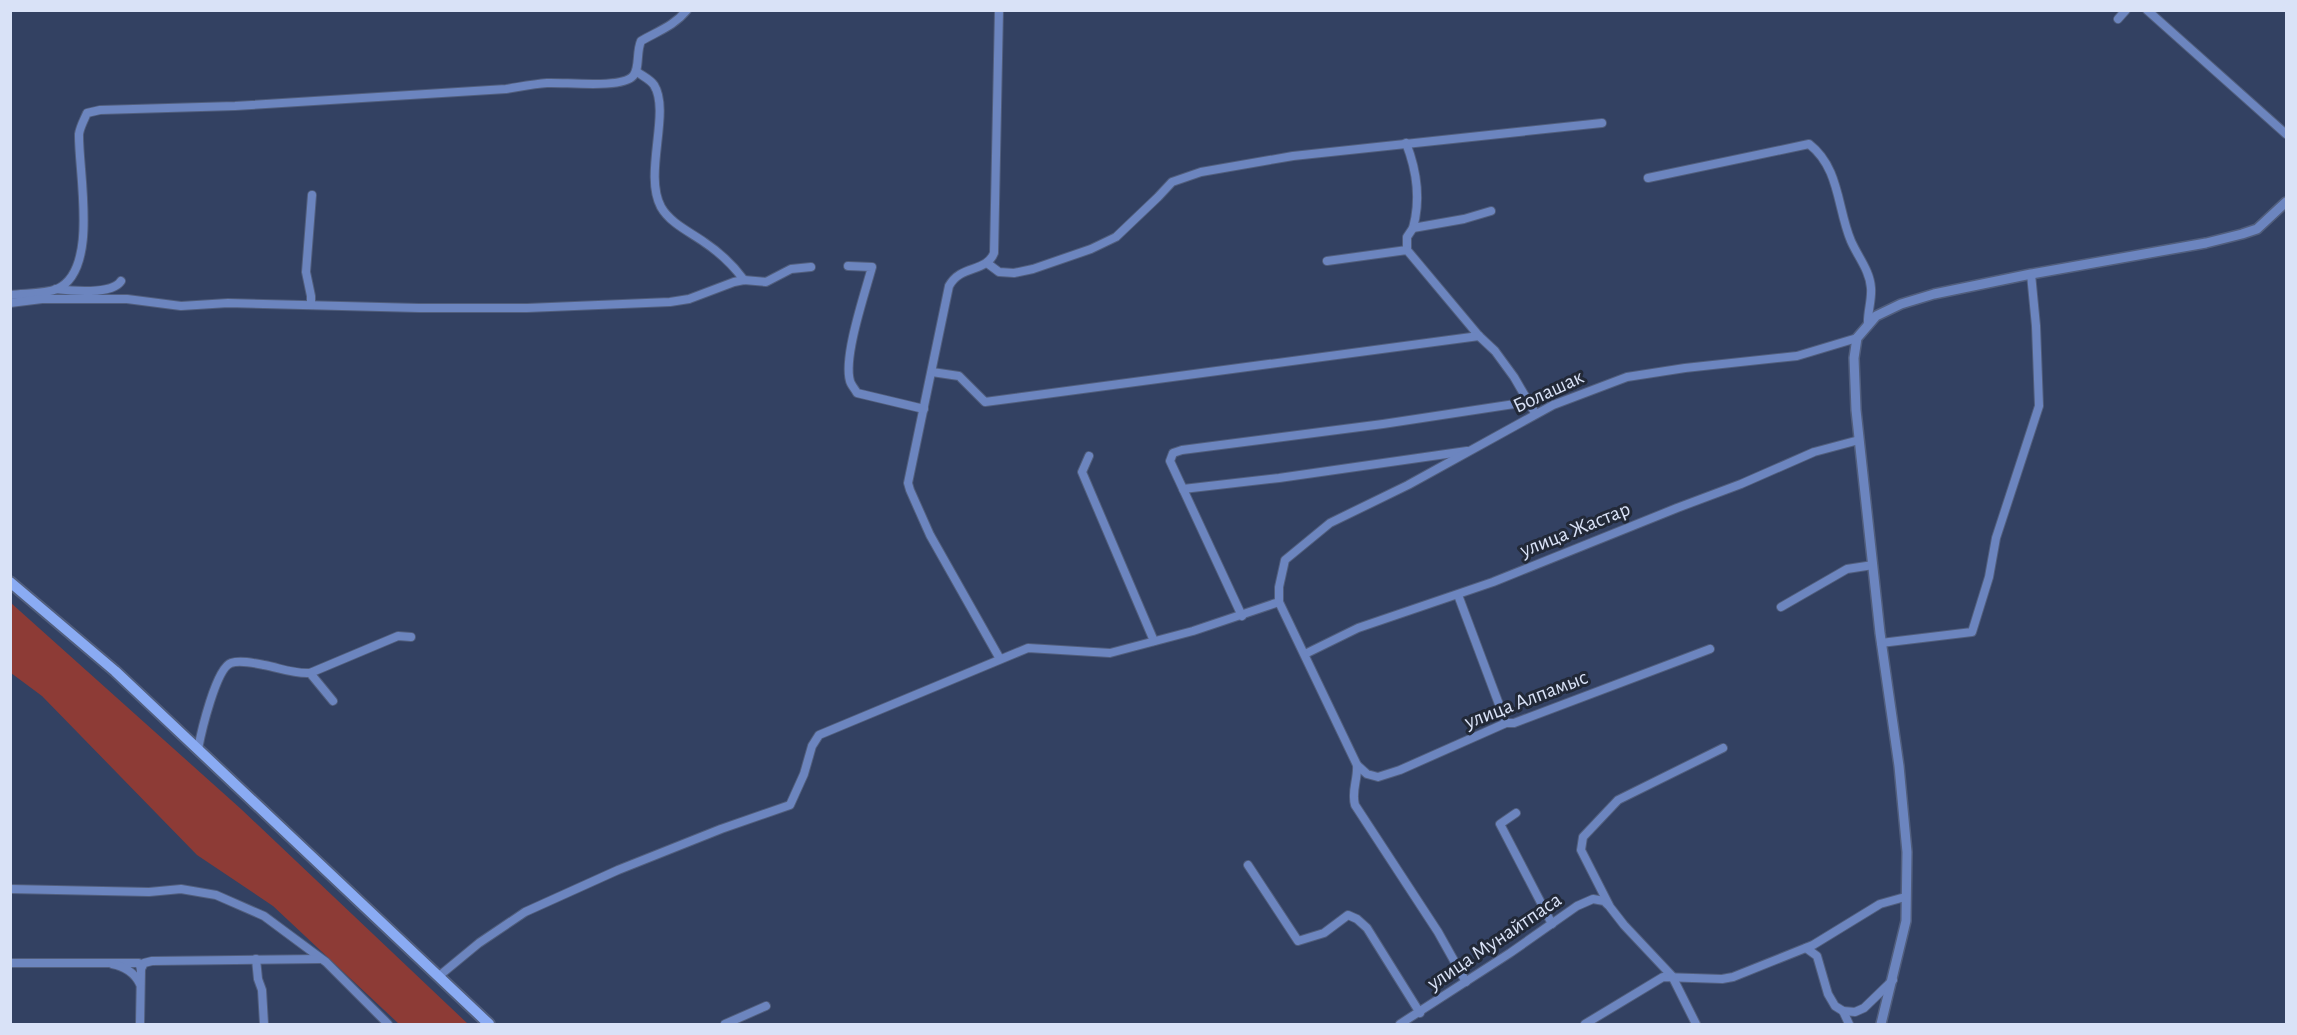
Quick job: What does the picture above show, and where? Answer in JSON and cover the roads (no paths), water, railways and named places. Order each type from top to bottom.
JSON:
[{"type":"main road","points":[[10,582],[115,670],[489,1024]]},
{"type":"street","points":[[56,289],[64,284],[78,262],[83,242],[84,197],[79,133],[87,113],[100,110],[236,106],[506,89],[547,83],[601,84],[626,81],[636,71],[637,50],[641,41],[679,20],[687,10]]},
{"type":"street","points":[[999,10],[994,253],[987,263],[954,277],[949,285],[908,483],[930,535],[1000,659]]},
{"type":"street","points":[[2118,19],[2126,10]]},
{"type":"street","points":[[2147,10],[2286,134]]},
{"type":"street","points":[[636,71],[652,82],[661,104],[655,147],[656,195],[662,209],[671,219],[714,249],[744,280]]},
{"type":"street","points":[[987,263],[999,272],[1014,273],[1033,269],[1091,249],[1116,237],[1172,182],[1201,172],[1293,156],[1602,123]]},
{"type":"street","points":[[1406,143],[1417,174],[1416,216],[1413,228],[1407,237],[1407,250],[1479,336],[1495,351],[1535,413]]},
{"type":"street","points":[[1647,178],[1809,144],[1815,149],[1832,175],[1846,225],[1869,276],[1871,289],[1868,326]]},
{"type":"street","points":[[311,305],[306,272],[312,195]]},
{"type":"street","points":[[1881,1024],[1906,921],[1907,852],[1899,766],[1872,566],[1853,383],[1857,338],[1876,316],[1901,304],[1934,294],[2031,274],[2206,243],[2242,234],[2257,229],[2286,202]]},
{"type":"street","points":[[1413,228],[1464,219],[1491,211]]},
{"type":"street","points":[[1327,261],[1407,250]]},
{"type":"street","points":[[848,266],[872,267],[850,353],[849,380],[857,393],[924,409]]},
{"type":"street","points":[[10,303],[42,299],[127,299],[181,306],[228,303],[527,308],[670,302],[744,280],[766,282],[791,269],[811,267]]},
{"type":"street","points":[[1881,643],[1972,632],[1989,577],[1996,538],[2039,406],[2036,326],[2031,274]]},
{"type":"street","points":[[10,295],[56,289],[109,290],[121,281]]},
{"type":"street","points":[[932,372],[959,376],[985,402],[1479,336]]},
{"type":"street","name":"Болашак","points":[[1279,602],[1279,587],[1286,560],[1330,523],[1472,450],[1535,413],[1627,377],[1684,368],[1797,356],[1857,338]]},
{"type":"street","points":[[1242,616],[1170,461],[1173,453],[1528,402]]},
{"type":"street","name":"улица Жастар","points":[[1305,654],[1358,628],[1458,595],[1741,484],[1814,452],[1859,440]]},
{"type":"street","points":[[1183,489],[1279,478],[1472,450]]},
{"type":"street","points":[[1089,456],[1082,472],[1154,641]]},
{"type":"street","points":[[1781,607],[1847,569],[1872,566]]},
{"type":"street","points":[[1458,595],[1506,723]]},
{"type":"street","points":[[439,976],[525,912],[618,870],[720,829],[790,805],[804,774],[812,746],[819,735],[1028,648],[1110,653],[1242,616],[1279,602],[1357,765],[1358,776],[1352,796],[1355,805],[1438,932],[1466,982]]},
{"type":"street","points":[[198,749],[213,692],[223,668],[231,663],[244,662],[295,674],[310,673],[398,636],[411,637]]},
{"type":"street","name":"улица Алпамыс","points":[[1357,765],[1367,774],[1378,777],[1400,770],[1506,723],[1514,723],[1710,649]]},
{"type":"street","points":[[310,673],[333,701]]},
{"type":"street","points":[[1696,1024],[1672,976],[1624,925],[1610,906],[1581,850],[1583,837],[1618,800],[1723,748]]},
{"type":"street","points":[[1516,813],[1500,824],[1552,924]]},
{"type":"street","points":[[1248,865],[1298,941],[1324,933],[1348,915],[1367,928],[1420,1013]]},
{"type":"street","points":[[10,889],[149,892],[181,889],[216,895],[264,916],[322,959],[388,1024]]},
{"type":"street","points":[[1585,1024],[1662,977],[1727,978],[1806,948],[1880,904],[1905,897]]},
{"type":"street","name":"улица Мунайтпаса","points":[[1400,1024],[1420,1013],[1587,900],[1598,899],[1610,906]]},
{"type":"street","points":[[1806,948],[1817,956],[1828,994],[1835,1006],[1844,1011],[1855,1012],[1864,1008],[1893,979]]},
{"type":"street","points":[[256,958],[258,979],[262,990],[264,1024]]},
{"type":"street","points":[[10,963],[141,965],[152,961],[322,959]]},
{"type":"street","points":[[105,963],[126,969],[141,986]]},
{"type":"street","points":[[140,1024],[141,965]]},
{"type":"street","points":[[725,1024],[766,1006]]},
{"type":"street","points":[[1844,1011],[1849,1024]]}]
